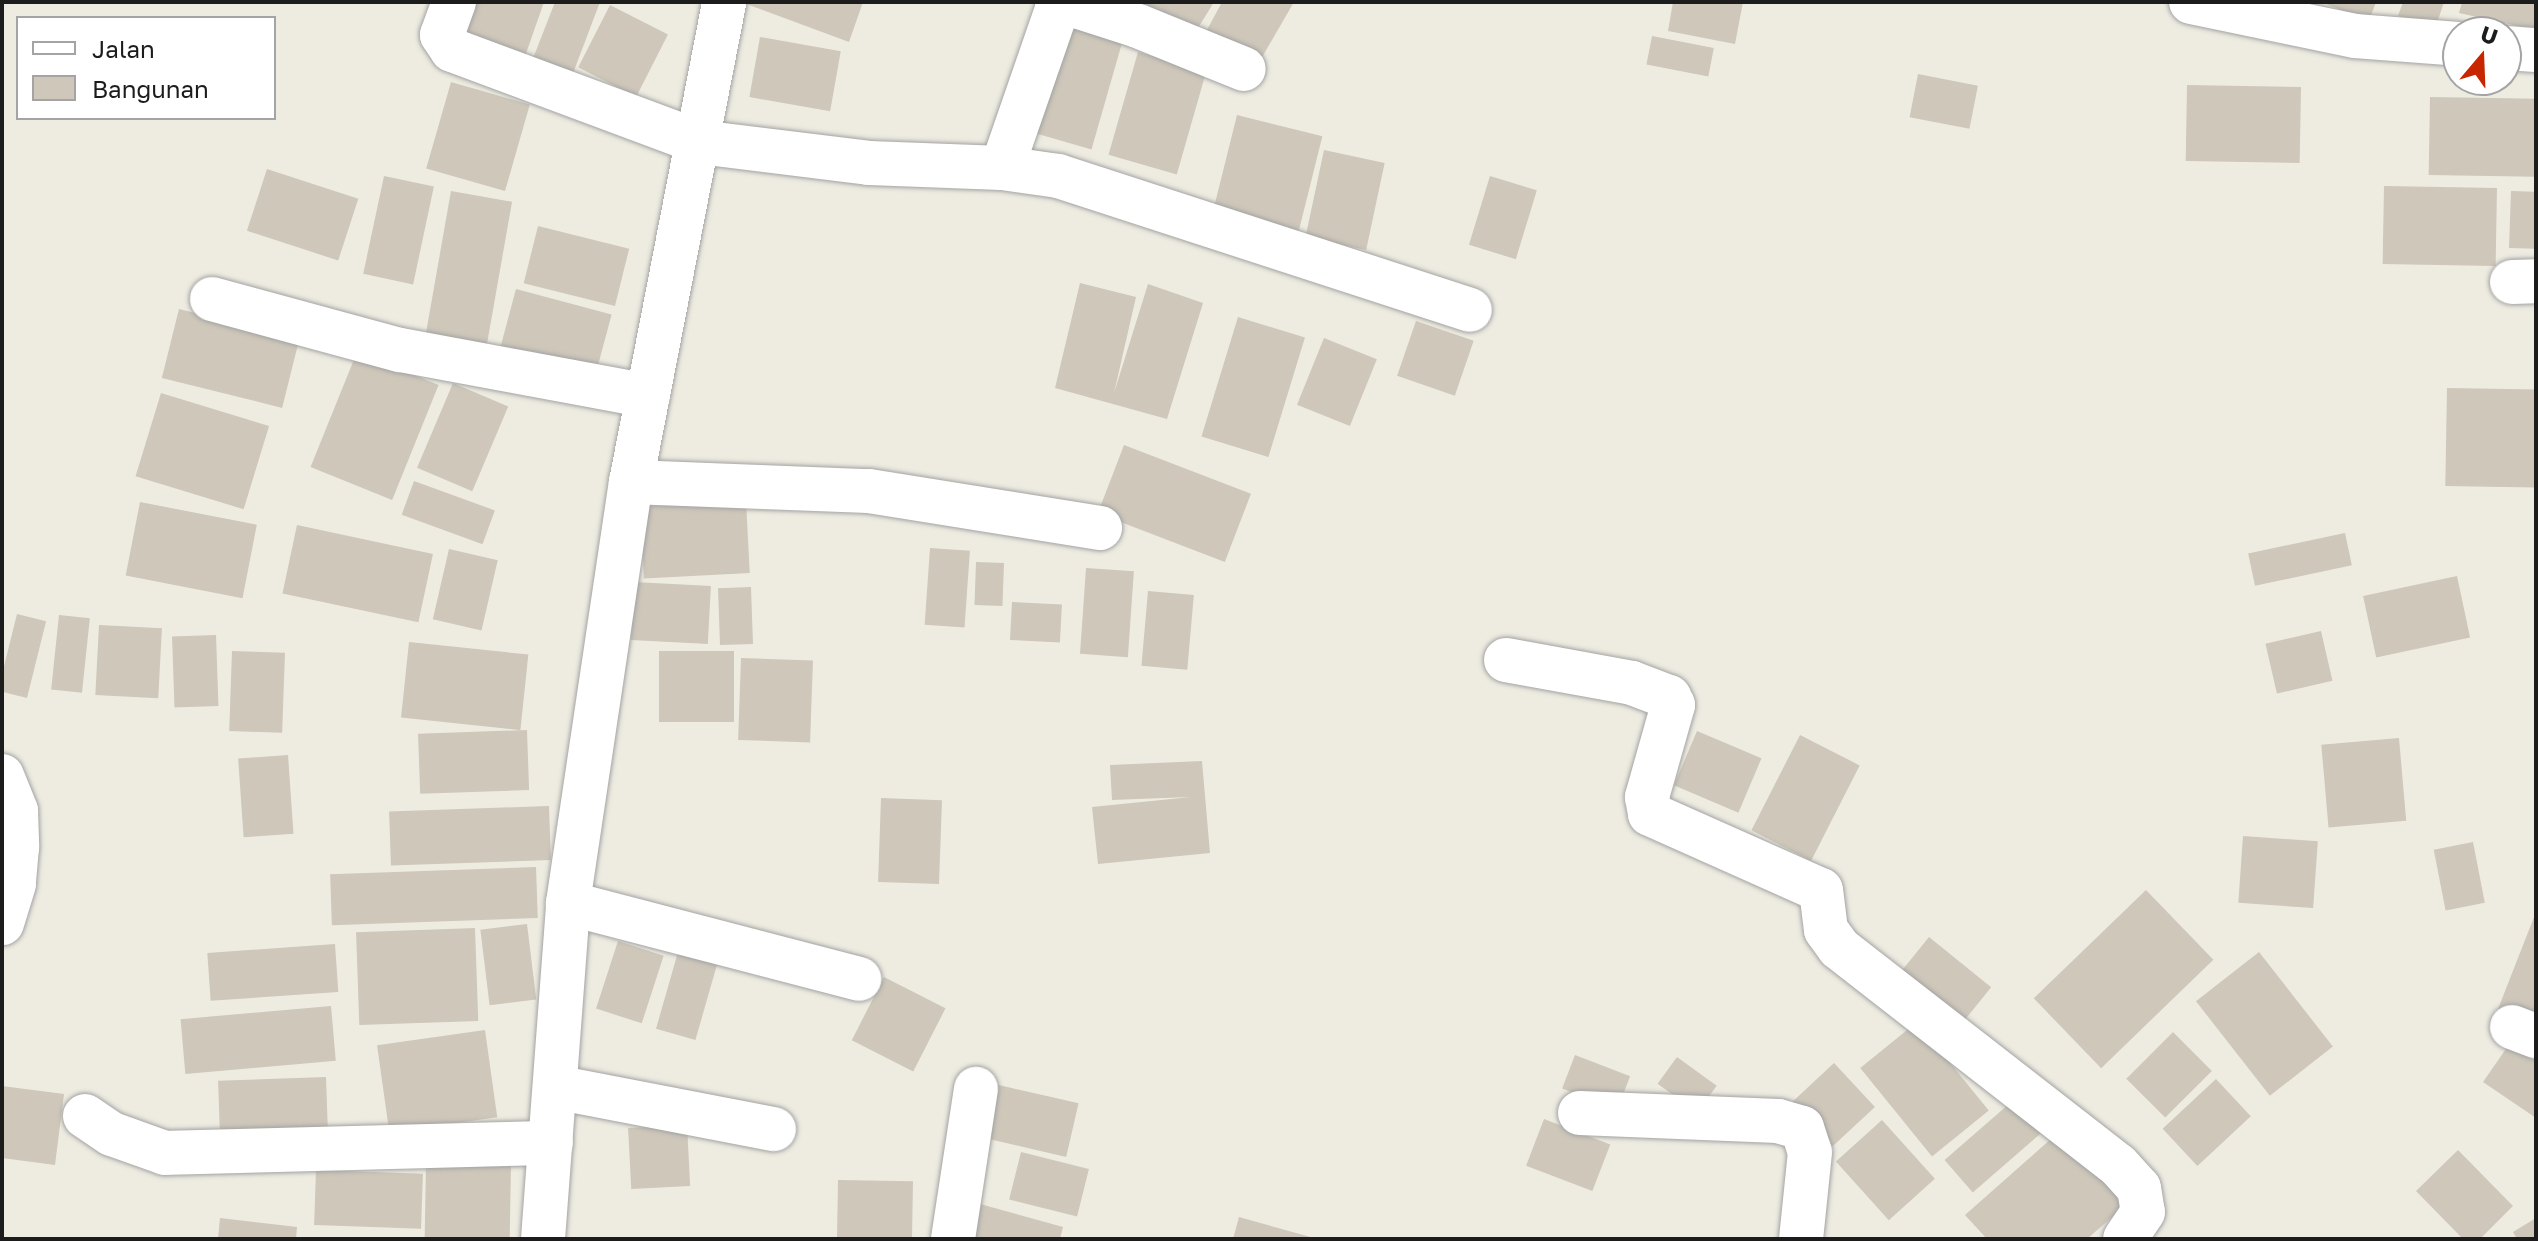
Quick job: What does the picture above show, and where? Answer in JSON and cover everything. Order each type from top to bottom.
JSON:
[{"type":"street","points":[[454,2],[442,35],[452,50],[699,142],[869,163],[1002,168],[1058,176],[1470,310]]},
{"type":"street","points":[[543,1239],[568,903],[631,482],[724,2]]},
{"type":"street","points":[[2191,2],[2355,36],[2442,43]]},
{"type":"street","points":[[1002,168],[1057,9],[1070,4],[1244,69]]},
{"type":"street","points":[[212,299],[400,350],[648,396]]},
{"type":"street","points":[[631,482],[869,491],[1100,528]]},
{"type":"street","points":[[1506,660],[1632,683],[1669,697],[1673,705],[1645,806],[1650,814],[1821,890],[1826,903],[1826,930],[1839,948],[2118,1165],[2139,1188],[2143,1212],[2125,1239]]},
{"type":"street","points":[[2,776],[16,811],[17,847],[14,884],[2,923]]},
{"type":"street","points":[[568,903],[859,979]]},
{"type":"street","points":[[555,1087],[774,1129]]},
{"type":"street","points":[[953,1239],[976,1089]]},
{"type":"street","points":[[1580,1113],[1778,1121],[1802,1128],[1810,1144],[1801,1239]]},
{"type":"street","points":[[85,1116],[112,1134],[165,1153],[551,1143]]},
{"type":"building","points":[[466,2],[544,2],[522,65],[453,39]]},
{"type":"building","points":[[555,2],[600,2],[572,76],[532,61]]},
{"type":"building","points":[[741,2],[863,2],[849,42]]},
{"type":"building","points":[[1144,2],[1214,2],[1190,41],[1139,10]]},
{"type":"building","points":[[1222,2],[1294,2],[1261,59],[1207,30]]},
{"type":"building","points":[[1673,2],[1743,2],[1735,44],[1668,31]]},
{"type":"building","points":[[2321,2],[2376,2],[2369,21]]},
{"type":"building","points":[[2403,2],[2444,2],[2435,29],[2398,16]]},
{"type":"building","points":[[2462,2],[2536,2],[2536,30],[2522,27],[2522,16],[2459,13]]},
{"type":"building","points":[[610,5],[668,35],[636,97],[578,67]]},
{"type":"building","points":[[1064,24],[1123,41],[1091,149],[1033,133]]},
{"type":"building","points":[[1652,36],[1714,48],[1708,76],[1646,64]]},
{"type":"building","points":[[760,37],[841,51],[830,111],[749,97]]},
{"type":"building","points":[[1138,52],[1206,72],[1177,174],[1109,155]]},
{"type":"building","points":[[1918,74],[1978,86],[1969,129],[1910,117]]},
{"type":"building","points":[[451,82],[530,105],[505,191],[426,169]]},
{"type":"building","points":[[2187,85],[2301,87],[2300,163],[2186,161]]},
{"type":"building","points":[[2430,97],[2536,99],[2535,177],[2429,175]]},
{"type":"building","points":[[1237,115],[1322,136],[1297,236],[1212,215]]},
{"type":"building","points":[[1324,150],[1385,163],[1366,250],[1305,237]]},
{"type":"building","points":[[267,169],[358,199],[338,260],[247,231]]},
{"type":"building","points":[[384,176],[434,187],[413,284],[363,274]]},
{"type":"building","points":[[1490,176],[1537,190],[1516,259],[1469,245]]},
{"type":"building","points":[[2384,186],[2497,188],[2496,266],[2383,264]]},
{"type":"building","points":[[451,191],[512,202],[485,352],[424,342]]},
{"type":"building","points":[[2511,191],[2536,192],[2534,249],[2509,248]]},
{"type":"building","points":[[538,226],[629,249],[615,306],[524,283]]},
{"type":"building","points":[[1080,283],[1136,297],[1114,393],[1148,284],[1203,303],[1167,419],[1055,388]]},
{"type":"building","points":[[516,289],[612,315],[594,379],[499,354]]},
{"type":"building","points":[[179,309],[299,339],[282,408],[162,378]]},
{"type":"building","points":[[1238,317],[1305,337],[1268,457],[1201,437]]},
{"type":"building","points":[[1416,321],[1474,341],[1455,396],[1397,376]]},
{"type":"building","points":[[1324,338],[1377,359],[1350,426],[1297,405]]},
{"type":"building","points":[[357,352],[439,385],[392,500],[311,467]]},
{"type":"building","points":[[453,383],[508,406],[472,491],[417,468]]},
{"type":"building","points":[[2447,388],[2536,390],[2534,488],[2445,486]]},
{"type":"building","points":[[161,393],[269,426],[244,509],[136,476]]},
{"type":"building","points":[[1124,445],[1251,494],[1225,562],[1098,513]]},
{"type":"building","points":[[414,481],[495,510],[483,544],[402,515]]},
{"type":"building","points":[[746,501],[750,573],[644,578],[640,507]]},
{"type":"building","points":[[140,502],[257,525],[243,598],[126,576]]},
{"type":"building","points":[[297,525],[433,554],[418,622],[282,593]]},
{"type":"building","points":[[2345,533],[2352,565],[2255,586],[2248,554]]},
{"type":"building","points":[[930,548],[970,551],[965,628],[925,625]]},
{"type":"building","points":[[449,549],[498,560],[482,630],[433,619]]},
{"type":"building","points":[[976,562],[1004,563],[1002,606],[974,605]]},
{"type":"building","points":[[1086,568],[1134,571],[1128,657],[1080,654]]},
{"type":"building","points":[[2457,576],[2470,638],[2376,658],[2363,596]]},
{"type":"building","points":[[634,582],[711,586],[708,644],[631,640]]},
{"type":"building","points":[[751,587],[753,644],[720,645],[718,588]]},
{"type":"building","points":[[1148,591],[1194,595],[1187,670],[1141,666]]},
{"type":"building","points":[[1012,602],[1062,605],[1060,643],[1010,640]]},
{"type":"building","points":[[17,614],[46,621],[27,698],[2,692],[2,674]]},
{"type":"building","points":[[59,615],[90,618],[82,693],[51,690]]},
{"type":"building","points":[[99,625],[162,628],[158,698],[95,695]]},
{"type":"building","points":[[2321,631],[2332,681],[2277,694],[2265,644]]},
{"type":"building","points":[[216,635],[218,706],[175,707],[172,637]]},
{"type":"building","points":[[409,642],[528,655],[520,730],[401,718]]},
{"type":"building","points":[[232,651],[285,653],[282,733],[229,731]]},
{"type":"building","points":[[659,651],[734,651],[734,722],[659,722]]},
{"type":"building","points":[[741,658],[813,661],[810,742],[738,740]]},
{"type":"building","points":[[527,730],[529,790],[420,794],[418,734]]},
{"type":"building","points":[[1697,731],[1761,758],[1738,813],[1674,785]]},
{"type":"building","points":[[1800,735],[1860,765],[1811,861],[1751,830]]},
{"type":"building","points":[[2399,738],[2406,821],[2329,827],[2321,745]]},
{"type":"building","points":[[288,755],[294,834],[244,837],[238,758]]},
{"type":"building","points":[[1202,761],[1210,853],[1098,864],[1092,807],[1191,797],[1112,800],[1110,765]]},
{"type":"building","points":[[881,798],[942,800],[939,884],[878,882]]},
{"type":"building","points":[[549,806],[551,860],[391,866],[389,812]]},
{"type":"building","points":[[2243,836],[2318,841],[2313,908],[2238,903]]},
{"type":"building","points":[[2473,842],[2485,903],[2446,910],[2434,850]]},
{"type":"building","points":[[536,867],[538,918],[332,925],[330,874]]},
{"type":"building","points":[[2146,890],[2213,960],[2101,1068],[2034,998]]},
{"type":"building","points":[[2536,912],[2536,1024],[2498,1009]]},
{"type":"building","points":[[527,924],[536,999],[490,1005],[480,930]]},
{"type":"building","points":[[475,928],[478,1021],[359,1025],[356,932]]},
{"type":"building","points":[[1929,937],[1991,987],[1959,1027],[1897,977]]},
{"type":"building","points":[[618,941],[664,956],[642,1023],[596,1009]]},
{"type":"building","points":[[335,944],[338,992],[211,1001],[207,953]]},
{"type":"building","points":[[680,945],[719,956],[695,1040],[656,1029]]},
{"type":"building","points":[[2259,952],[2333,1047],[2270,1096],[2196,1001]]},
{"type":"building","points":[[884,977],[945,1008],[913,1072],[852,1040]]},
{"type":"building","points":[[331,1006],[336,1061],[185,1074],[181,1019]]},
{"type":"building","points":[[1917,1022],[1989,1111],[1932,1157],[1860,1068]]},
{"type":"building","points":[[485,1030],[497,1117],[389,1132],[377,1045]]},
{"type":"building","points":[[2173,1032],[2212,1071],[2165,1118],[2126,1079]]},
{"type":"building","points":[[2510,1043],[2536,1061],[2536,1118],[2483,1082]]},
{"type":"building","points":[[1575,1055],[1630,1076],[1617,1110],[1562,1089]]},
{"type":"building","points":[[1677,1057],[1717,1086],[1697,1112],[1658,1084]]},
{"type":"building","points":[[1834,1063],[1875,1107],[1831,1148],[1790,1104]]},
{"type":"building","points":[[326,1077],[328,1129],[220,1133],[218,1081]]},
{"type":"building","points":[[2216,1079],[2251,1116],[2197,1166],[2163,1129]]},
{"type":"building","points":[[986,1082],[1079,1103],[1066,1157],[974,1136]]},
{"type":"building","points":[[2,1086],[64,1094],[55,1165],[2,1158]]},
{"type":"building","points":[[2017,1097],[2045,1129],[1973,1192],[1945,1160]]},
{"type":"building","points":[[1544,1119],[1610,1144],[1592,1191],[1526,1166]]},
{"type":"building","points":[[1882,1120],[1935,1179],[1889,1220],[1836,1161]]},
{"type":"building","points":[[687,1125],[690,1186],[631,1189],[628,1128]]},
{"type":"building","points":[[2060,1131],[2126,1205],[2087,1239],[1987,1239],[1965,1215]]},
{"type":"building","points":[[2458,1150],[2513,1206],[2480,1239],[2463,1239],[2416,1191]]},
{"type":"building","points":[[1021,1152],[1089,1169],[1077,1216],[1009,1200]]},
{"type":"building","points":[[426,1162],[511,1163],[510,1239],[425,1239]]},
{"type":"building","points":[[316,1170],[423,1174],[421,1229],[314,1225]]},
{"type":"building","points":[[838,1180],[913,1181],[912,1239],[837,1239]]},
{"type":"building","points":[[973,1202],[1063,1227],[1060,1239],[963,1239]]},
{"type":"building","points":[[1239,1217],[1314,1238],[1233,1239]]},
{"type":"building","points":[[220,1218],[297,1227],[296,1239],[218,1239]]},
{"type":"building","points":[[2536,1218],[2536,1239],[2517,1239],[2513,1232]]}]
